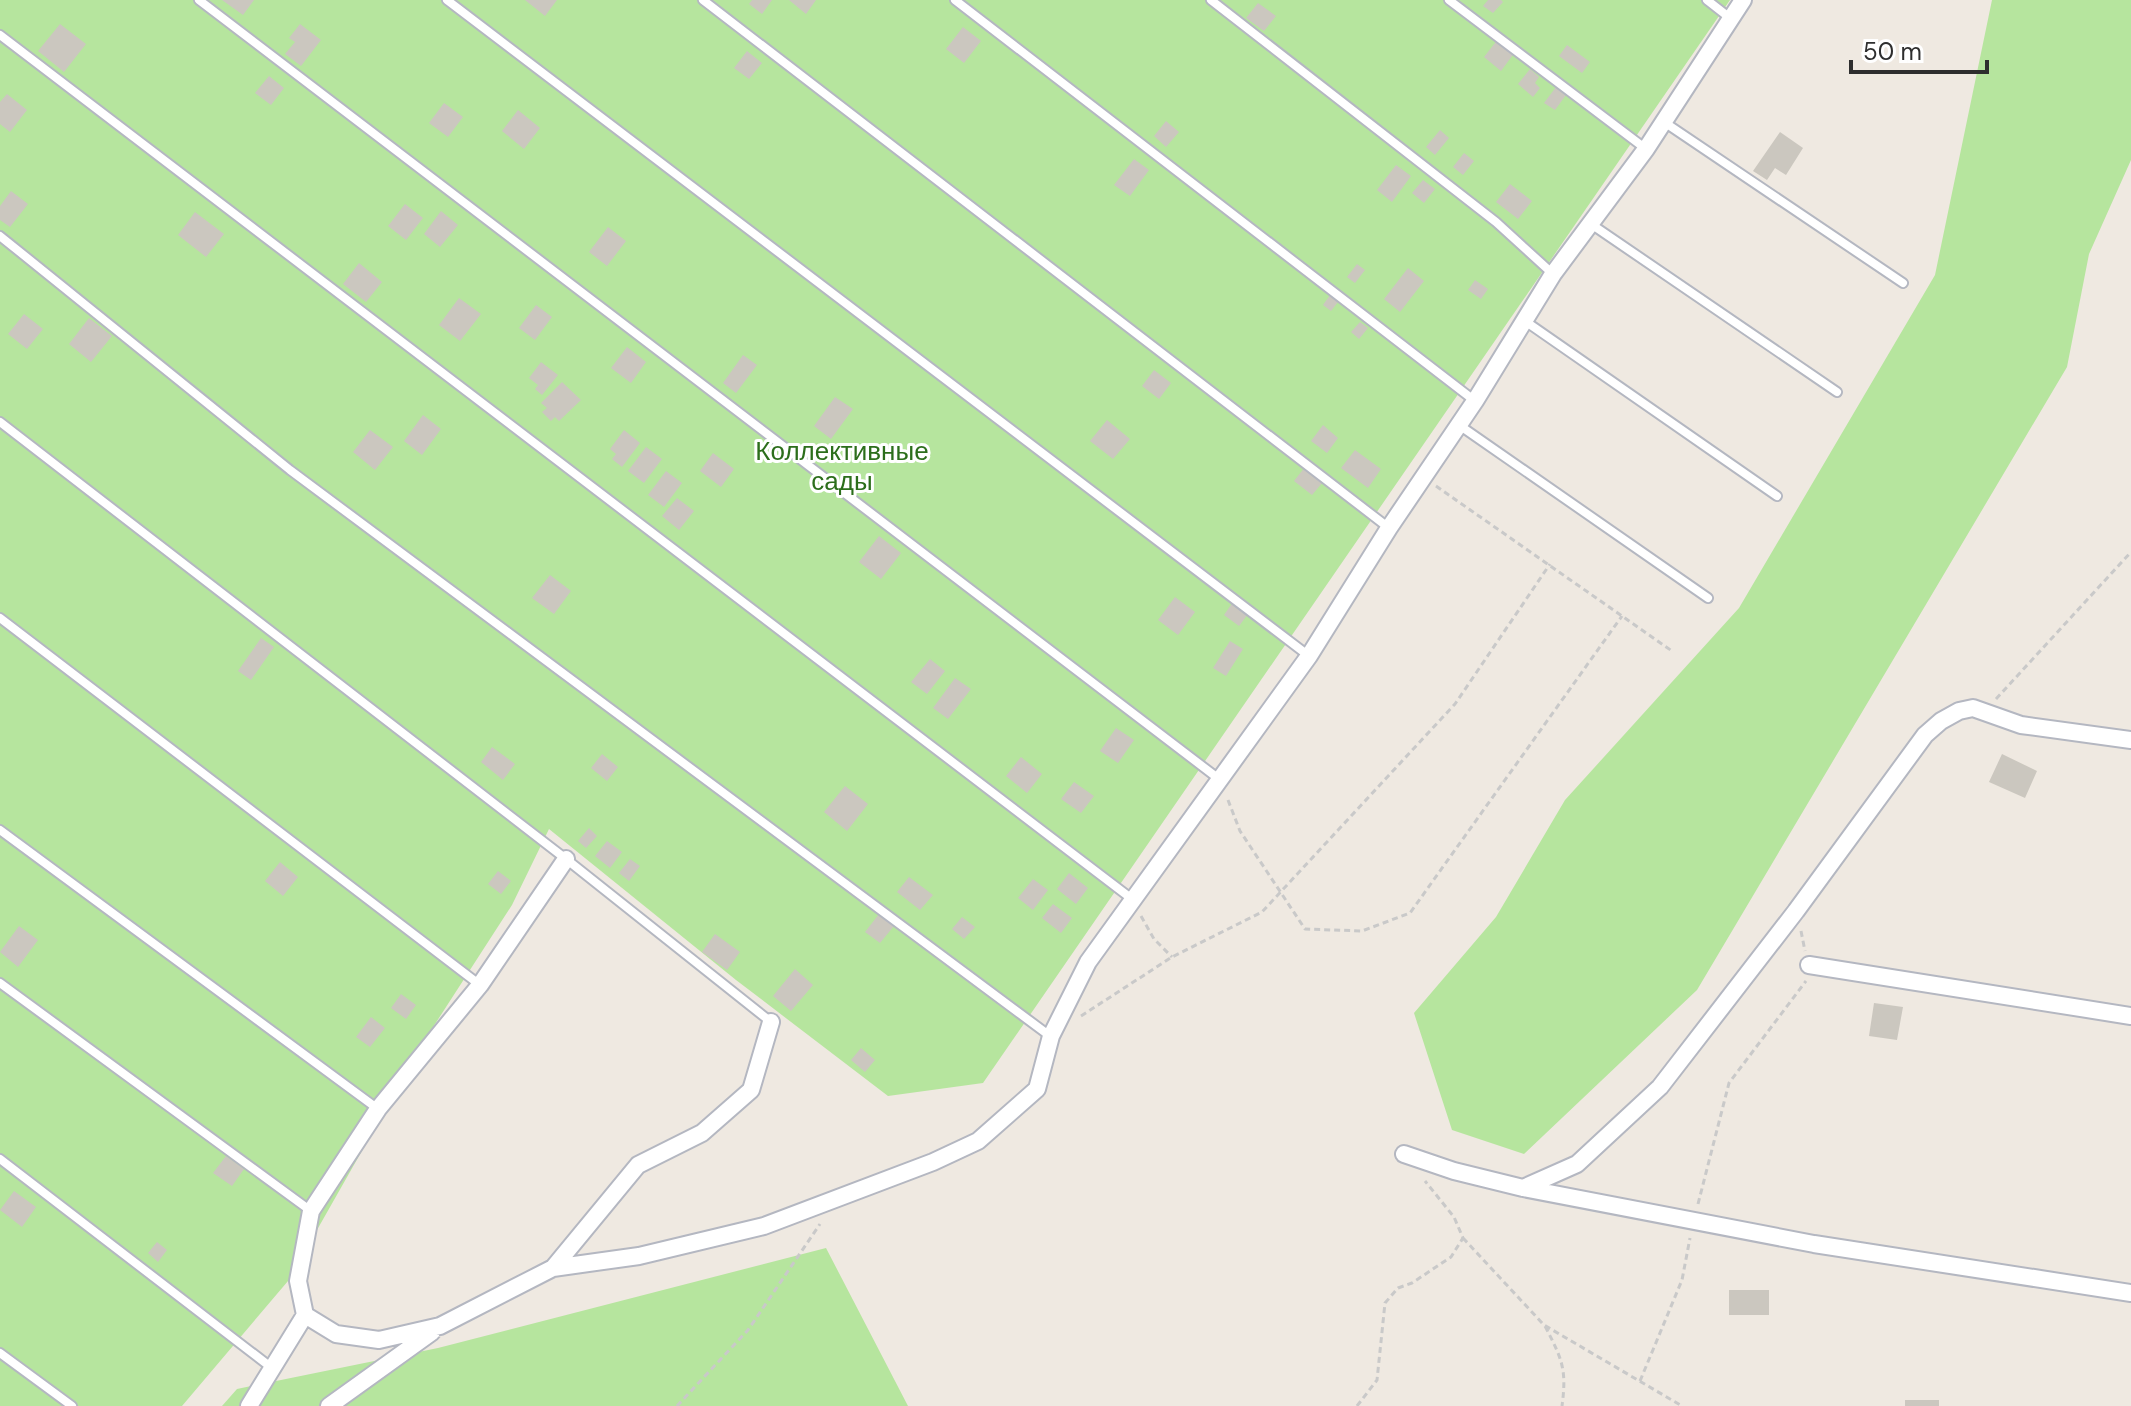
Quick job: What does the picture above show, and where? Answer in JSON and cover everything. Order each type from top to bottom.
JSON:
[{"type":"street","points":[[329,1406],[440,1326],[553,1268],[639,1256],[764,1226],[978,1141],[1037,1089],[1051,1036],[1088,962],[1309,656],[1389,528],[1475,401],[1553,274],[1646,149],[1743,0]]},
{"type":"street","points":[[1523,1188],[1577,1164],[1660,1087],[1796,911],[1925,735],[1941,721],[1959,711],[1973,708],[2021,725],[2131,740]]},
{"type":"street","points":[[249,1406],[305,1315],[298,1281],[311,1211],[378,1109],[480,985],[566,859]]},
{"type":"street","points":[[1809,965],[2131,1016]]},
{"type":"street","points":[[553,1268],[638,1165],[702,1133],[751,1090],[771,1022]]},
{"type":"street","points":[[1404,1154],[1454,1171],[1523,1188],[1814,1244],[2131,1293]]},
{"type":"street","points":[[305,1315],[336,1334],[379,1340],[440,1326]]},
{"type":"lane","points":[[199,0],[1219,779]]},
{"type":"lane","points":[[447,0],[1309,656]]},
{"type":"lane","points":[[703,0],[1389,528]]},
{"type":"lane","points":[[955,0],[1475,401]]},
{"type":"lane","points":[[1211,0],[1496,222],[1553,274]]},
{"type":"lane","points":[[1449,0],[1646,149]]},
{"type":"lane","points":[[1707,0],[1730,18]]},
{"type":"lane","points":[[0,35],[1132,899]]},
{"type":"lane","points":[[1664,121],[1903,283]]},
{"type":"lane","points":[[1590,224],[1837,392]]},
{"type":"lane","points":[[0,236],[290,470],[1051,1036]]},
{"type":"lane","points":[[1524,320],[1777,496]]},
{"type":"lane","points":[[0,422],[566,859],[771,1022]]},
{"type":"lane","points":[[1458,425],[1708,598]]},
{"type":"lane","points":[[0,618],[480,985]]},
{"type":"lane","points":[[0,830],[378,1109]]},
{"type":"lane","points":[[0,983],[311,1211]]},
{"type":"lane","points":[[0,1159],[272,1368]]},
{"type":"lane","points":[[0,1353],[72,1406]]},
{"type":"path","points":[[1423,477],[1672,651]]},
{"type":"path","points":[[1984,712],[2131,552]]},
{"type":"path","points":[[1051,1036],[1172,957],[1262,912],[1455,704],[1550,564]]},
{"type":"path","points":[[1219,779],[1240,831],[1305,929],[1362,931],[1410,913],[1622,616]]},
{"type":"path","points":[[1132,899],[1154,939],[1172,957]]},
{"type":"path","points":[[1640,1381],[1682,1280],[1729,1083],[1809,977],[1796,911]]},
{"type":"path","points":[[1404,1154],[1454,1217],[1463,1238],[1544,1325],[1559,1354],[1566,1378],[1562,1406]]},
{"type":"path","points":[[677,1406],[748,1330],[822,1222]]},
{"type":"path","points":[[1357,1406],[1377,1380],[1385,1303],[1398,1288],[1412,1283],[1451,1257],[1463,1238]]},
{"type":"path","points":[[1544,1325],[1682,1406]]},
{"type":"path","points":[[1671,1400],[1671,1406]]},
{"type":"green space","name":"Коллективные сады","points":[[0,0],[1730,0],[983,1083],[888,1096],[736,980],[549,829],[512,905],[426,1038],[288,1281],[182,1406],[0,1406]]},
{"type":"green space","points":[[1992,0],[2131,0],[2131,160],[2089,254],[2067,367],[1697,990],[1524,1154],[1452,1130],[1414,1013],[1496,917],[1565,800],[1739,608],[1935,275]]},
{"type":"green space","points":[[826,1248],[908,1406],[222,1406],[237,1389],[438,1348]]},
{"type":"building","points":[[222,0],[254,0],[243,15]]},
{"type":"building","points":[[525,0],[557,0],[545,16]]},
{"type":"building","points":[[752,0],[772,0],[762,14],[749,4]]},
{"type":"building","points":[[789,0],[816,0],[806,14]]},
{"type":"building","points":[[1488,0],[1503,2],[1493,13],[1483,6]]},
{"type":"building","points":[[1258,3],[1276,16],[1264,31],[1246,18]]},
{"type":"building","points":[[60,24],[86,44],[64,72],[38,51]]},
{"type":"building","points":[[300,24],[321,40],[301,66],[285,54],[295,42],[289,38]]},
{"type":"building","points":[[963,27],[981,41],[964,63],[946,49]]},
{"type":"building","points":[[1498,39],[1515,52],[1501,71],[1484,57]]},
{"type":"building","points":[[1567,45],[1590,62],[1582,73],[1559,56]]},
{"type":"building","points":[[747,51],[762,63],[749,79],[734,68]]},
{"type":"building","points":[[1530,69],[1539,77],[1535,83],[1540,88],[1533,97],[1518,84]]},
{"type":"building","points":[[269,76],[284,88],[271,105],[255,93]]},
{"type":"building","points":[[1556,87],[1566,95],[1555,110],[1544,103]]},
{"type":"building","points":[[7,94],[27,110],[10,132],[0,124],[0,102]]},
{"type":"building","points":[[444,103],[463,117],[448,137],[429,123]]},
{"type":"building","points":[[518,110],[540,128],[524,149],[502,131]]},
{"type":"building","points":[[1166,121],[1179,132],[1166,147],[1154,136]]},
{"type":"building","points":[[1440,130],[1449,138],[1435,155],[1426,147]]},
{"type":"building","points":[[1780,132],[1803,148],[1786,175],[1775,168],[1767,180],[1753,171]]},
{"type":"building","points":[[1464,153],[1474,161],[1463,175],[1453,167]]},
{"type":"building","points":[[1134,159],[1149,170],[1130,196],[1114,185]]},
{"type":"building","points":[[1396,165],[1411,176],[1392,202],[1377,190]]},
{"type":"building","points":[[1423,180],[1435,189],[1424,203],[1412,193]]},
{"type":"building","points":[[1510,184],[1532,201],[1518,219],[1496,202]]},
{"type":"building","points":[[11,191],[28,204],[10,227],[0,220],[0,206]]},
{"type":"building","points":[[405,204],[423,218],[406,240],[388,226]]},
{"type":"building","points":[[441,211],[458,225],[440,247],[424,234]]},
{"type":"building","points":[[195,212],[224,234],[206,257],[178,235]]},
{"type":"building","points":[[608,227],[626,241],[607,266],[589,252]]},
{"type":"building","points":[[359,263],[382,282],[366,302],[343,284]]},
{"type":"building","points":[[1357,264],[1365,270],[1355,283],[1347,277]]},
{"type":"building","points":[[1408,268],[1424,281],[1400,312],[1384,299]]},
{"type":"building","points":[[1475,280],[1488,289],[1481,299],[1468,290]]},
{"type":"building","points":[[1330,295],[1338,302],[1331,311],[1323,305]]},
{"type":"building","points":[[459,298],[481,314],[460,341],[439,325]]},
{"type":"building","points":[[536,305],[552,317],[535,340],[519,328]]},
{"type":"building","points":[[24,314],[43,329],[27,349],[8,334]]},
{"type":"building","points":[[89,318],[112,336],[91,362],[69,344]]},
{"type":"building","points":[[1360,322],[1368,328],[1359,339],[1351,332]]},
{"type":"building","points":[[627,347],[646,362],[631,383],[611,368]]},
{"type":"building","points":[[743,355],[757,365],[736,393],[723,383]]},
{"type":"building","points":[[541,362],[558,375],[542,395],[535,389],[538,385],[529,378]]},
{"type":"building","points":[[1154,370],[1171,383],[1159,399],[1142,386]]},
{"type":"building","points":[[562,382],[581,400],[559,421],[555,417],[551,421],[542,412],[547,408],[541,403]]},
{"type":"building","points":[[835,397],[853,409],[831,439],[814,426]]},
{"type":"building","points":[[423,415],[441,429],[422,455],[404,441]]},
{"type":"building","points":[[1107,420],[1130,439],[1113,459],[1090,441]]},
{"type":"building","points":[[1323,425],[1338,438],[1327,453],[1311,441]]},
{"type":"building","points":[[370,430],[393,447],[375,470],[353,452]]},
{"type":"building","points":[[624,430],[640,443],[622,467],[612,459],[616,454],[610,449]]},
{"type":"building","points":[[646,447],[662,459],[644,483],[628,471]]},
{"type":"building","points":[[1355,450],[1381,469],[1368,488],[1341,468]]},
{"type":"building","points":[[713,453],[734,469],[721,487],[700,471]]},
{"type":"building","points":[[1305,467],[1323,482],[1312,495],[1294,481]]},
{"type":"building","points":[[666,471],[682,483],[664,507],[648,495]]},
{"type":"building","points":[[677,498],[694,511],[679,530],[662,516]]},
{"type":"building","points":[[879,536],[901,553],[881,579],[859,562]]},
{"type":"building","points":[[550,575],[571,591],[554,614],[532,598]]},
{"type":"building","points":[[1175,597],[1195,612],[1178,635],[1158,620]]},
{"type":"building","points":[[1233,602],[1248,614],[1239,626],[1224,615]]},
{"type":"building","points":[[261,638],[274,647],[251,680],[238,671]]},
{"type":"building","points":[[1230,641],[1243,649],[1226,676],[1213,668]]},
{"type":"building","points":[[930,659],[945,671],[927,694],[911,682]]},
{"type":"building","points":[[955,678],[971,689],[948,719],[933,708]]},
{"type":"building","points":[[1116,728],[1134,740],[1118,763],[1100,751]]},
{"type":"building","points":[[492,747],[515,764],[503,780],[481,762]]},
{"type":"building","points":[[602,754],[618,767],[607,781],[591,768]]},
{"type":"building","points":[[2002,754],[2037,771],[2025,798],[1989,782]]},
{"type":"building","points":[[1021,757],[1042,774],[1027,793],[1006,776]]},
{"type":"building","points":[[1074,782],[1094,796],[1081,813],[1061,799]]},
{"type":"building","points":[[845,786],[868,804],[847,831],[824,812]]},
{"type":"building","points":[[589,828],[597,836],[586,848],[578,841]]},
{"type":"building","points":[[607,841],[622,852],[610,868],[595,856]]},
{"type":"building","points":[[630,859],[640,866],[629,881],[619,873]]},
{"type":"building","points":[[280,862],[298,877],[283,896],[265,881]]},
{"type":"building","points":[[498,871],[511,881],[501,894],[488,884]]},
{"type":"building","points":[[1069,873],[1088,888],[1076,904],[1057,889]]},
{"type":"building","points":[[909,877],[933,895],[920,910],[897,892]]},
{"type":"building","points":[[1033,879],[1048,890],[1033,910],[1018,898]]},
{"type":"building","points":[[1053,904],[1072,918],[1061,933],[1042,918]]},
{"type":"building","points":[[879,914],[894,926],[880,943],[865,932]]},
{"type":"building","points":[[962,917],[975,927],[964,939],[952,929]]},
{"type":"building","points":[[19,926],[38,940],[18,967],[0,952]]},
{"type":"building","points":[[715,934],[740,952],[727,970],[702,952]]},
{"type":"building","points":[[795,969],[813,985],[791,1011],[773,996]]},
{"type":"building","points":[[401,994],[416,1005],[406,1019],[391,1008]]},
{"type":"building","points":[[1874,1003],[1903,1007],[1897,1040],[1869,1036]]},
{"type":"building","points":[[371,1017],[385,1028],[370,1047],[356,1037]]},
{"type":"building","points":[[861,1048],[875,1060],[865,1072],[851,1060]]},
{"type":"building","points":[[226,1156],[244,1169],[232,1186],[213,1173]]},
{"type":"building","points":[[14,1191],[36,1207],[22,1227],[0,1210]]},
{"type":"building","points":[[157,1242],[167,1250],[158,1262],[148,1253]]},
{"type":"building","points":[[1729,1290],[1769,1290],[1769,1315],[1729,1315]]},
{"type":"building","points":[[1905,1400],[1939,1400],[1939,1406],[1905,1406]]}]
